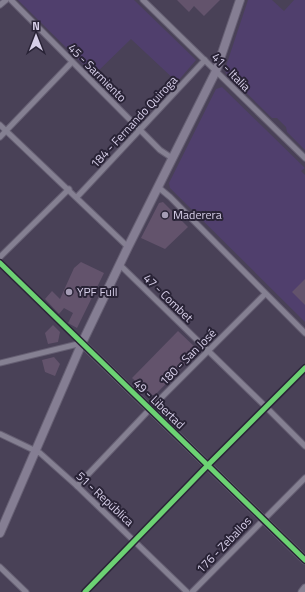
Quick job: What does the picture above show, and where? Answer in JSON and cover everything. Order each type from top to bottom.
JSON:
[{"type":"main road","points":[[0,533],[82,344],[128,247],[216,71],[240,0]]},
{"type":"street","points":[[0,5],[6,0]]},
{"type":"street","name":"45 - Sarmiento","points":[[10,0],[160,150],[172,158]]},
{"type":"street","name":"41 - Italia","points":[[143,0],[305,158]]},
{"type":"street","name":"184 - Fernando Quiroga","points":[[77,197],[205,60]]},
{"type":"street","points":[[0,137],[72,62]]},
{"type":"street","points":[[0,125],[128,247]]},
{"type":"street","points":[[158,187],[170,197],[305,333]]},
{"type":"street","points":[[0,257],[68,189]]},
{"type":"street","name":"49 - Libertad","points":[[0,263],[305,560]]},
{"type":"street","name":"47 - Combet","points":[[120,265],[305,446]]},
{"type":"street","name":"180 - San José","points":[[77,486],[150,409],[265,294]]},
{"type":"street","points":[[0,363],[82,344]]},
{"type":"street","points":[[85,592],[208,465],[305,368]]},
{"type":"street","name":"51 - República","points":[[0,434],[35,450],[77,486],[187,592]]},
{"type":"street","name":"176 - Zeballos","points":[[192,592],[305,478]]},
{"type":"street","points":[[0,567],[26,592]]},
{"type":"street","points":[[302,592],[305,588]]},
{"type":"shaded area","points":[[18,0],[134,0],[196,60],[177,82],[131,39],[94,75]]},
{"type":"shaded area","points":[[248,0],[272,0],[284,11],[294,0],[305,0],[305,150],[287,132],[286,127],[277,118],[272,118],[226,73],[225,69]]},
{"type":"shaded area","points":[[222,87],[305,168],[301,171],[305,175],[305,322],[170,188],[169,183],[216,89]]},
{"type":"building","points":[[177,0],[220,0],[204,16],[194,6],[189,12]]},
{"type":"building","name":"Maderera","points":[[163,202],[188,227],[165,249],[141,238],[159,203]]},
{"type":"building","points":[[81,262],[104,273],[77,328],[68,323],[73,313],[64,308],[59,314],[45,299],[52,291],[60,299],[74,268]]},
{"type":"building","points":[[305,279],[305,305],[292,292]]},
{"type":"building","points":[[53,325],[60,332],[58,342],[48,344],[45,333]]},
{"type":"building","points":[[178,331],[196,348],[196,353],[155,395],[151,395],[132,378]]},
{"type":"building","points":[[54,357],[60,364],[55,376],[45,372],[42,360]]},
{"type":"cycle path","points":[[0,263],[305,560]]},
{"type":"cycle path","points":[[85,592],[208,465],[305,368]]},
{"type":"place","name":"Maderera","points":[[165,215]]},
{"type":"place","name":"YPF Full","points":[[69,292]]}]
